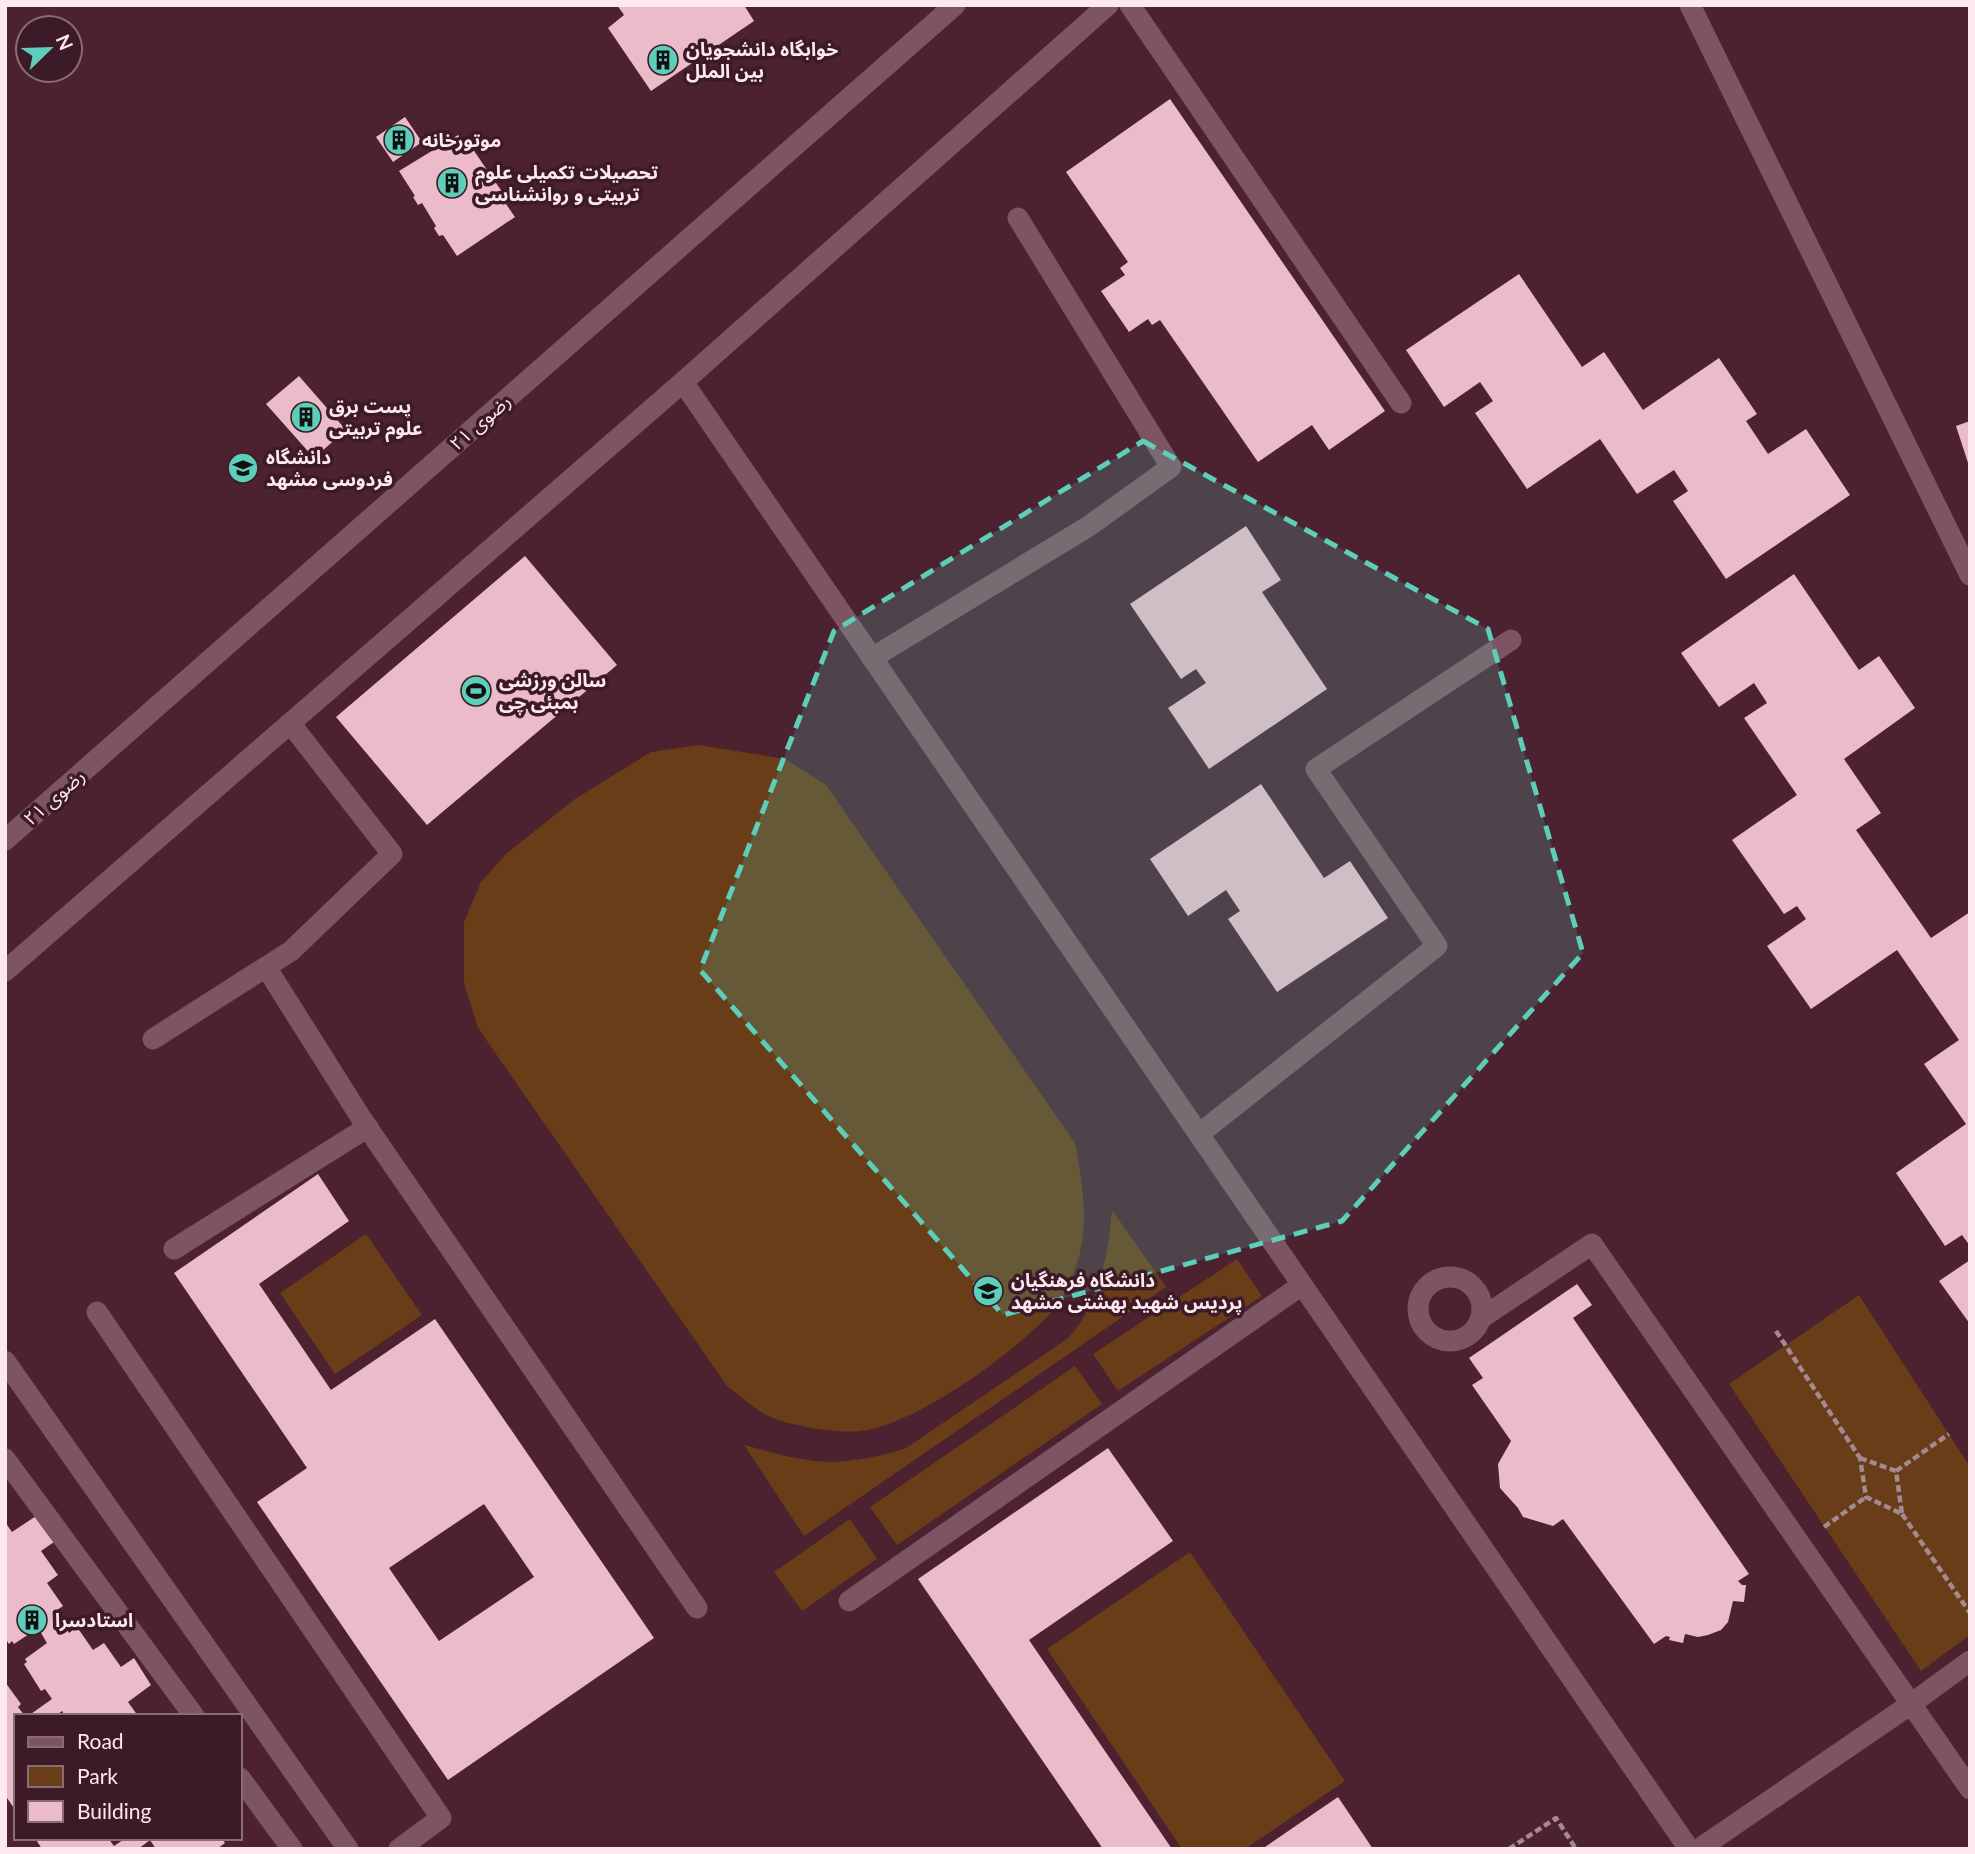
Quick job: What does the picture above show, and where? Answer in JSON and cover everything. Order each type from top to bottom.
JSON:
[{"type":"street","name":"رضوی ۲۱","points":[[5,840],[955,5]]},
{"type":"street","points":[[5,971],[683,382],[1108,5]]},
{"type":"street","points":[[1130,5],[1401,404]]},
{"type":"street","points":[[1690,5],[1970,575]]},
{"type":"street","points":[[872,658],[1089,526],[1171,467],[1018,218]]},
{"type":"street","points":[[683,382],[1689,1849]]},
{"type":"street","points":[[1199,1134],[1437,946],[1316,769],[1511,640]]},
{"type":"street","points":[[153,1039],[291,951],[392,854],[290,723]]},
{"type":"street","points":[[266,967],[368,1127],[697,1608]]},
{"type":"street","points":[[174,1249],[368,1127]]},
{"type":"street","points":[[1480,1319],[1592,1244],[1970,1789]]},
{"type":"street","points":[[849,1601],[1302,1285]]},
{"type":"street","points":[[97,1312],[440,1818],[400,1849]]},
{"type":"street","points":[[5,1361],[348,1849]]},
{"type":"street","points":[[5,1459],[193,1714]]},
{"type":"street","points":[[1699,1849],[1970,1661]]},
{"type":"street","points":[[242,1781],[292,1849]]},
{"type":"path","points":[[1776,1331],[1860,1458],[1866,1497]]},
{"type":"path","points":[[1896,1471],[1949,1434]]},
{"type":"path","points":[[1860,1458],[1896,1471]]},
{"type":"path","points":[[1896,1471],[1902,1514],[1970,1612]]},
{"type":"path","points":[[1800,1543],[1866,1497]]},
{"type":"path","points":[[1866,1497],[1902,1514]]},
{"type":"path","points":[[1508,1849],[1556,1818],[1576,1849]]},
{"type":"highlighted area","points":[[1143,441],[1488,629],[1583,953],[1342,1221],[1003,1315],[700,970],[834,631]]},
{"type":"shaded area","name":"دانشگاه فرهنگیان پردیس شهید بهشتی مشهد","points":[[5,5],[1970,5],[1970,1849],[5,1849]]},
{"type":"green space","points":[[699,745],[785,759],[826,785],[1075,1143],[1083,1195],[1083,1229],[1077,1262],[1069,1284],[1056,1306],[1028,1335],[984,1370],[932,1403],[882,1426],[860,1431],[839,1431],[785,1422],[766,1415],[727,1386],[478,1028],[464,983],[464,922],[481,882],[507,853],[575,799],[651,752]]},
{"type":"green space","points":[[1112,1210],[1166,1287],[804,1536],[744,1445],[800,1459],[833,1462],[870,1458],[906,1448],[1067,1339],[1078,1326],[1095,1295],[1105,1262]]},
{"type":"green space","points":[[366,1234],[422,1315],[335,1374],[280,1293]]},
{"type":"green space","points":[[1237,1259],[1262,1296],[1118,1391],[1093,1354]]},
{"type":"green space","points":[[1859,1295],[1970,1467],[1970,1635],[1921,1671],[1729,1384]]},
{"type":"green space","points":[[1075,1366],[1102,1404],[897,1545],[870,1507]]},
{"type":"green space","points":[[850,1519],[877,1559],[802,1611],[774,1572]]},
{"type":"green space","points":[[1190,1552],[1345,1781],[1245,1849],[1182,1849],[1047,1649]]},
{"type":"building","name":"خوابگاه دانشجویان بین الملل","points":[[617,5],[744,5],[754,21],[651,91],[608,28],[624,15]]},
{"type":"building","points":[[1170,99],[1385,411],[1329,450],[1312,425],[1258,462],[1160,320],[1152,325],[1148,319],[1129,332],[1101,291],[1125,275],[1120,268],[1128,262],[1066,172]]},
{"type":"building","name":"موتورخانه","points":[[405,117],[422,142],[393,162],[376,137]]},
{"type":"building","name":"تحصیلات تکمیلی علوم تربیتی و روانشناسی","points":[[458,135],[467,147],[470,145],[509,202],[506,204],[515,217],[457,256],[443,235],[439,236],[422,203],[418,205],[399,171]]},
{"type":"building","points":[[1519,274],[1582,367],[1604,352],[1643,410],[1719,358],[1757,414],[1746,421],[1768,454],[1806,429],[1850,495],[1726,579],[1673,501],[1688,491],[1674,470],[1637,494],[1600,439],[1527,489],[1475,413],[1493,401],[1480,382],[1444,407],[1406,350]]},
{"type":"building","name":"پست برق علوم تربیتی","points":[[299,376],[346,430],[314,458],[266,404]]},
{"type":"building","points":[[1970,421],[1970,466],[1969,466],[1956,426]]},
{"type":"building","points":[[1246,526],[1281,580],[1262,592],[1327,689],[1209,769],[1168,708],[1206,683],[1196,669],[1181,679],[1130,604]]},
{"type":"building","name":"سالن ورزشی بمبئی چی","points":[[525,556],[617,665],[427,825],[336,717]]},
{"type":"building","points":[[1794,574],[1859,670],[1879,656],[1915,708],[1844,759],[1881,813],[1856,830],[1931,938],[1970,912],[1970,1246],[1962,1235],[1945,1246],[1896,1173],[1966,1124],[1924,1064],[1959,1040],[1897,950],[1811,1009],[1767,946],[1806,919],[1797,906],[1784,914],[1732,840],[1797,795],[1744,718],[1767,703],[1754,683],[1719,707],[1681,653]]},
{"type":"building","points":[[1261,784],[1324,878],[1350,861],[1388,918],[1277,992],[1228,919],[1240,911],[1226,890],[1188,916],[1150,859]]},
{"type":"building","points":[[318,1174],[349,1221],[259,1284],[331,1390],[435,1319],[654,1638],[448,1780],[257,1502],[307,1468],[174,1273]],"holes":[[[484,1504],[534,1577],[439,1641],[389,1568]]]},
{"type":"building","points":[[1970,1260],[1970,1324],[1939,1281]]},
{"type":"building","points":[[1577,1284],[1592,1305],[1573,1318],[1749,1574],[1738,1581],[1746,1585],[1744,1602],[1733,1601],[1728,1622],[1721,1630],[1698,1637],[1685,1634],[1683,1643],[1669,1640],[1670,1637],[1666,1636],[1654,1644],[1563,1519],[1553,1526],[1523,1517],[1500,1488],[1498,1464],[1511,1441],[1472,1385],[1483,1378],[1469,1358]]},
{"type":"building","points":[[1108,1448],[1173,1541],[1029,1640],[1172,1849],[1103,1849],[918,1579]]},
{"type":"building","name":"استادسرا","points":[[36,1516],[54,1542],[41,1551],[58,1575],[47,1583],[63,1606],[54,1612],[69,1633],[77,1627],[93,1650],[104,1643],[121,1667],[134,1658],[151,1685],[128,1702],[137,1714],[64,1714],[62,1711],[58,1714],[31,1714],[52,1699],[45,1689],[41,1691],[24,1664],[27,1662],[25,1659],[47,1643],[38,1628],[14,1644],[12,1641],[9,1644],[5,1638],[5,1522],[12,1532]]},
{"type":"building","points":[[5,1682],[21,1704],[18,1707],[23,1714],[14,1714],[14,1808],[5,1795]]},
{"type":"building","points":[[1338,1797],[1373,1849],[1262,1849]]},
{"type":"building","points":[[36,1840],[110,1840],[114,1846],[123,1840],[150,1840],[138,1849],[42,1849]]},
{"type":"building","points":[[150,1840],[223,1840],[225,1843],[217,1849],[156,1849]]},
{"type":"place","name":"خوابگاه دانشجویان بین الملل","points":[[663,60]]},
{"type":"place","name":"موتورخانه","points":[[399,140]]},
{"type":"place","name":"تحصیلات تکمیلی علوم تربیتی و روانشناسی","points":[[452,183]]},
{"type":"place","name":"پست برق علوم تربیتی","points":[[306,417]]},
{"type":"place","name":"دانشگاه فردوسی مشهد","points":[[243,468]]},
{"type":"place","name":"سالن ورزشی بمبئی چی","points":[[476,691]]},
{"type":"place","name":"دانشگاه فرهنگیان پردیس شهید بهشتی مشهد","points":[[988,1291]]},
{"type":"place","name":"استادسرا","points":[[32,1620]]}]
